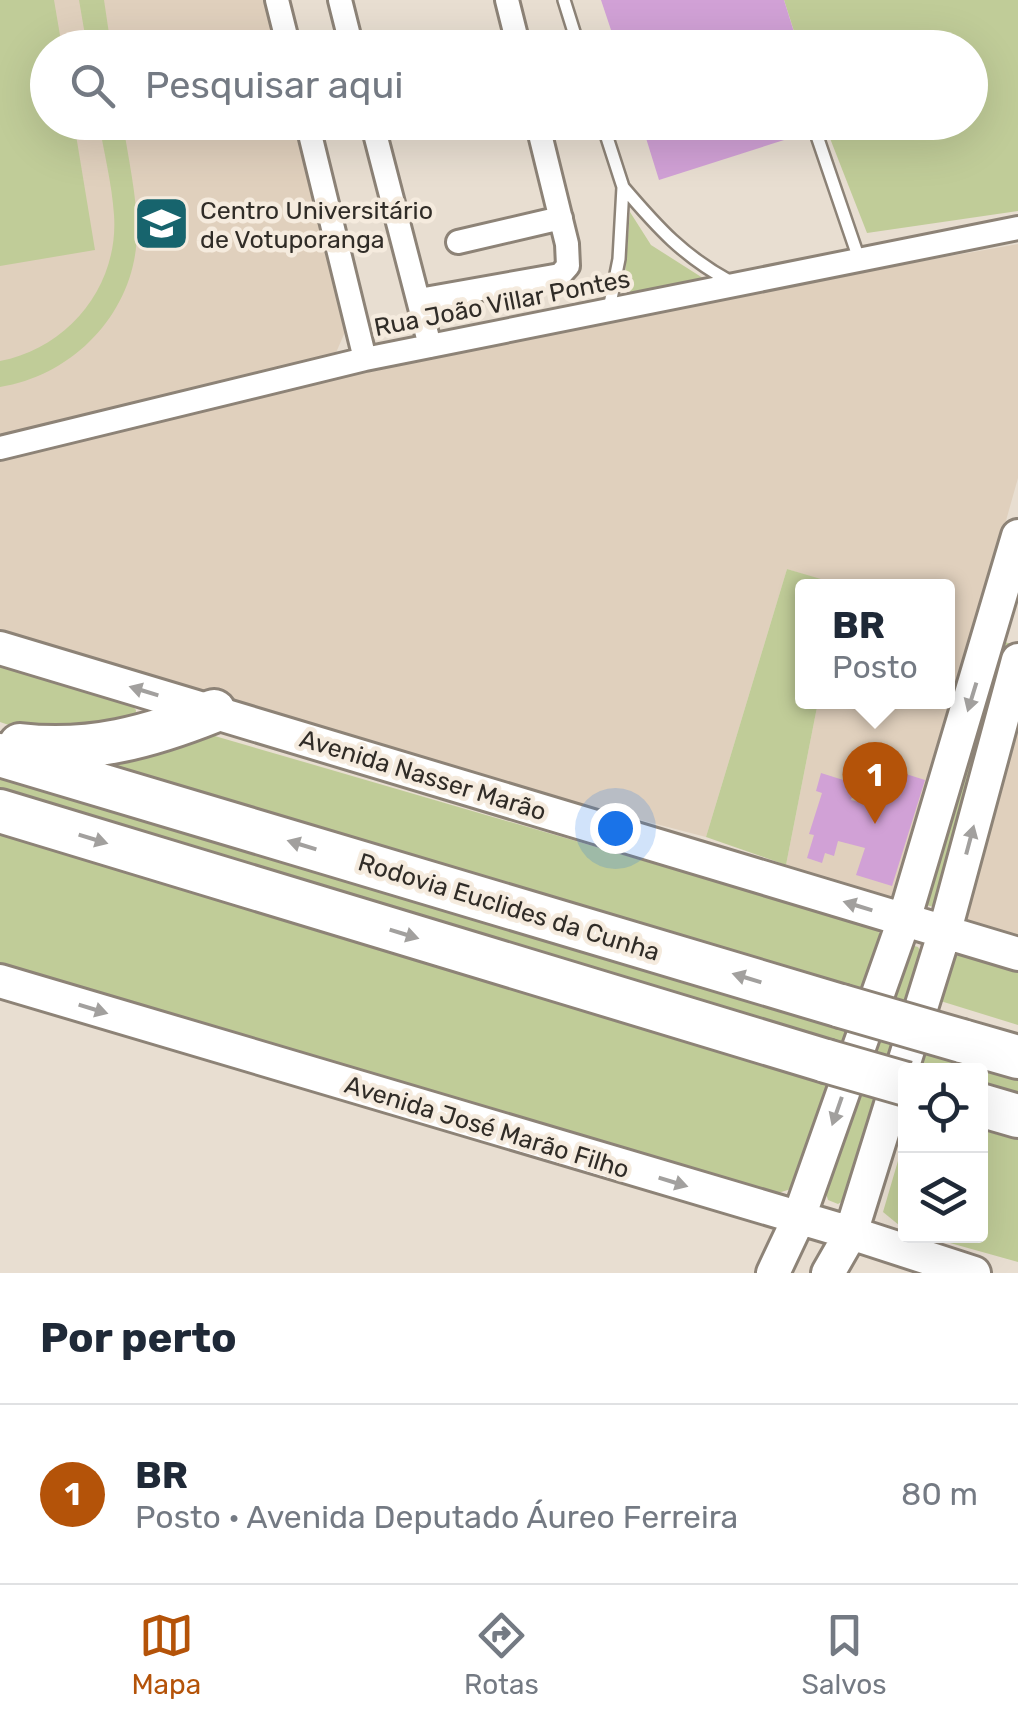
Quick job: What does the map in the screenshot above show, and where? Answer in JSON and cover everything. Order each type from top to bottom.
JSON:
[{"type":"highway","points":[[0,742],[62,750],[118,742],[214,712]]},
{"type":"highway","name":"Rodovia Euclides da Cunha","points":[[0,756],[1018,1057]]},
{"type":"highway","points":[[0,811],[898,1082]]},
{"type":"highway","points":[[988,1107],[1018,1116]]},
{"type":"main road","points":[[773,1273],[798,1220],[1005,632],[1018,536]]},
{"type":"main road","name":"Avenida Nasser Marão","points":[[0,648],[1018,954]]},
{"type":"main road","points":[[828,1273],[851,1233],[944,934],[1018,660]]},
{"type":"main road","name":"Avenida José Marão Filho","points":[[0,982],[851,1233],[973,1273]]},
{"type":"street","points":[[277,0],[284,30]]},
{"type":"street","points":[[340,0],[348,30]]},
{"type":"street","points":[[507,0],[514,30]]},
{"type":"street","points":[[311,140],[366,359]]},
{"type":"street","points":[[377,140],[430,346]]},
{"type":"street","points":[[419,300],[560,275],[568,266],[567,244],[542,140]]},
{"type":"street","points":[[458,242],[561,218]]},
{"type":"street","name":"Rua João Villar Pontes","points":[[0,448],[366,359],[1018,228]]},
{"type":"street","points":[[452,294],[465,338]]},
{"type":"lane","points":[[564,0],[573,30]]},
{"type":"lane","points":[[608,140],[623,187],[619,260],[609,310]]},
{"type":"lane","points":[[818,140],[859,259]]},
{"type":"lane","points":[[623,187],[668,240],[700,265],[736,284]]},
{"type":"shaded area","name":"Centro Universitário de Votuporanga","points":[[0,0],[266,0],[274,30],[30,30],[30,140],[301,140],[348,325],[335,355],[0,435]]},
{"type":"shaded area","points":[[1018,244],[1018,478],[955,702],[955,579],[818,579],[787,569],[706,837],[421,763],[0,634],[0,458],[366,367]]},
{"type":"shaded area","points":[[817,709],[953,709],[902,890],[889,900],[786,865]]},
{"type":"shaded area","points":[[1018,714],[1018,938],[969,923],[962,904]]},
{"type":"green space","points":[[0,0],[54,0],[59,30],[30,30],[30,140],[77,140],[95,250],[0,266]]},
{"type":"green space","points":[[79,0],[104,0],[108,30],[84,30]]},
{"type":"green space","points":[[784,0],[1018,0],[1018,211],[867,233],[831,140],[988,140],[988,30],[794,30]]},
{"type":"green space","points":[[102,140],[126,140],[137,231],[134,260],[114,311],[97,334],[53,369],[0,387],[0,361],[48,343],[68,328],[98,289],[113,241],[110,180]]},
{"type":"green space","points":[[630,212],[651,245],[706,280],[634,296],[624,285]]},
{"type":"green space","points":[[787,569],[821,579],[795,579],[795,709],[817,709],[786,865],[706,837]]},
{"type":"green space","points":[[1005,642],[1014,651],[940,902],[934,907],[922,904],[995,646]]},
{"type":"green space","points":[[0,664],[128,701],[136,710],[135,720],[47,738],[0,722]]},
{"type":"green space","points":[[201,732],[878,929],[881,941],[867,990],[100,763]]},
{"type":"green space","points":[[0,764],[853,1028],[844,1051],[0,798]]},
{"type":"green space","points":[[0,830],[830,1085],[791,1189],[778,1193],[0,967]]},
{"type":"green space","points":[[911,945],[923,955],[846,1199],[838,1204],[828,1200],[825,1190]]},
{"type":"green space","points":[[963,954],[1018,968],[1018,1025],[934,999],[947,960]]},
{"type":"green space","points":[[918,1044],[1018,1071],[1018,1102],[988,1093],[988,1063],[914,1063]]},
{"type":"green space","points":[[988,1132],[1018,1140],[1018,1262],[950,1243],[988,1243]]},
{"type":"green space","points":[[898,1161],[898,1224],[883,1212]]},
{"type":"building","points":[[601,0],[784,0],[793,30],[611,30]]},
{"type":"building","points":[[647,140],[784,140],[659,180]]},
{"type":"building","points":[[890,769],[925,780],[892,886],[856,875],[865,848],[838,841],[834,856],[825,853],[822,863],[807,858],[814,835],[809,834],[822,793],[816,791],[821,773],[856,784],[851,800],[878,807]]},
{"type":"place","name":"Centro Universitário de Votuporanga","points":[[161,224]]},
{"type":"place","name":"BR","points":[[875,824]]}]
